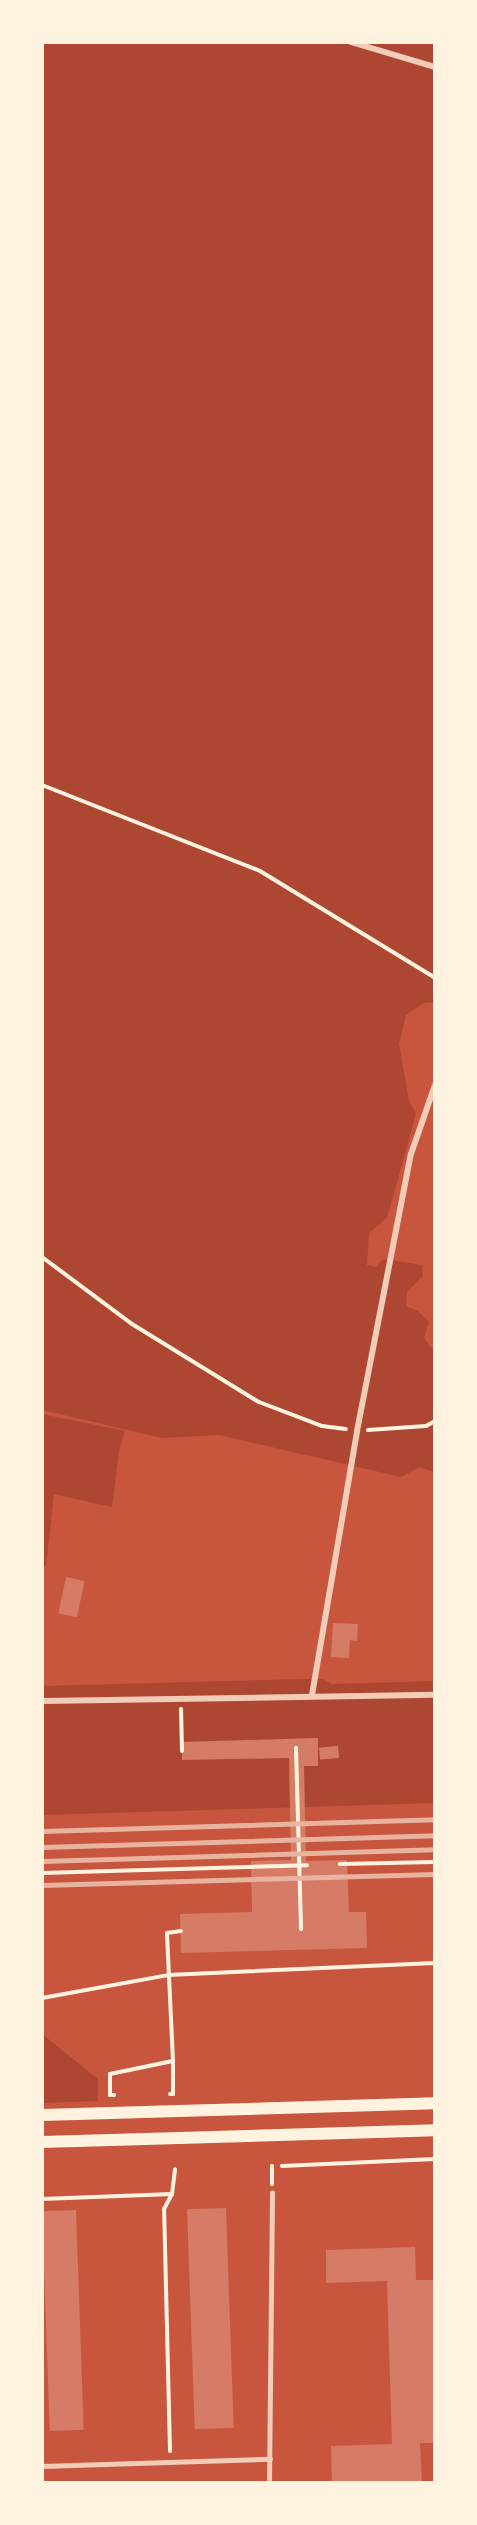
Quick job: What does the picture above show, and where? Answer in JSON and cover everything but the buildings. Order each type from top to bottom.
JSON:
[{"type":"main road","points":[[42,2115],[435,2103]]},
{"type":"main road","points":[[42,2142],[435,2130]]},
{"type":"street","points":[[351,42],[435,67]]},
{"type":"street","points":[[312,1695],[357,1431],[411,1154],[435,1085]]},
{"type":"street","points":[[42,1701],[312,1695],[435,1695]]},
{"type":"lane","points":[[269,2483],[272,2193]]},
{"type":"lane","points":[[42,2466],[270,2459]]},
{"type":"path","points":[[42,785],[260,872],[435,978]]},
{"type":"path","points":[[42,1257],[132,1324],[260,1402],[322,1426],[357,1431],[426,1426],[435,1421]]},
{"type":"path","points":[[181,1698],[182,1751]]},
{"type":"path","points":[[296,1748],[301,1929]]},
{"type":"path","points":[[340,1864],[435,1862]]},
{"type":"path","points":[[42,1873],[307,1865]]},
{"type":"path","points":[[173,2094],[166,1933],[181,1931]]},
{"type":"path","points":[[42,1998],[168,1975],[435,1963]]},
{"type":"path","points":[[110,2096],[110,2074],[173,2061]]},
{"type":"path","points":[[282,2166],[435,2159]]},
{"type":"path","points":[[171,2463],[164,2209],[172,2194],[175,2169]]},
{"type":"path","points":[[42,2199],[172,2194]]},
{"type":"shaded area","points":[[42,42],[435,42],[435,1002],[424,1003],[406,1015],[399,1044],[409,1100],[416,1114],[387,1218],[369,1233],[367,1265],[376,1267],[383,1259],[422,1265],[423,1276],[407,1292],[406,1306],[418,1311],[429,1322],[424,1338],[431,1348],[435,1347],[435,1473],[420,1467],[401,1477],[219,1435],[162,1438],[42,1410]]},
{"type":"shaded area","points":[[42,1414],[125,1431],[119,1451],[112,1507],[54,1494],[46,1566],[42,1568]]},
{"type":"shaded area","points":[[322,1679],[332,1684],[435,1681],[435,1803],[42,1815],[42,1686]]},
{"type":"shaded area","points":[[42,2034],[98,2079],[98,2101],[42,2103]]},
{"type":"railway","points":[[42,1831],[435,1819]]},
{"type":"railway","points":[[42,1847],[435,1835]]},
{"type":"railway","points":[[42,1861],[435,1849]]},
{"type":"railway","points":[[42,1885],[435,1874]]}]
